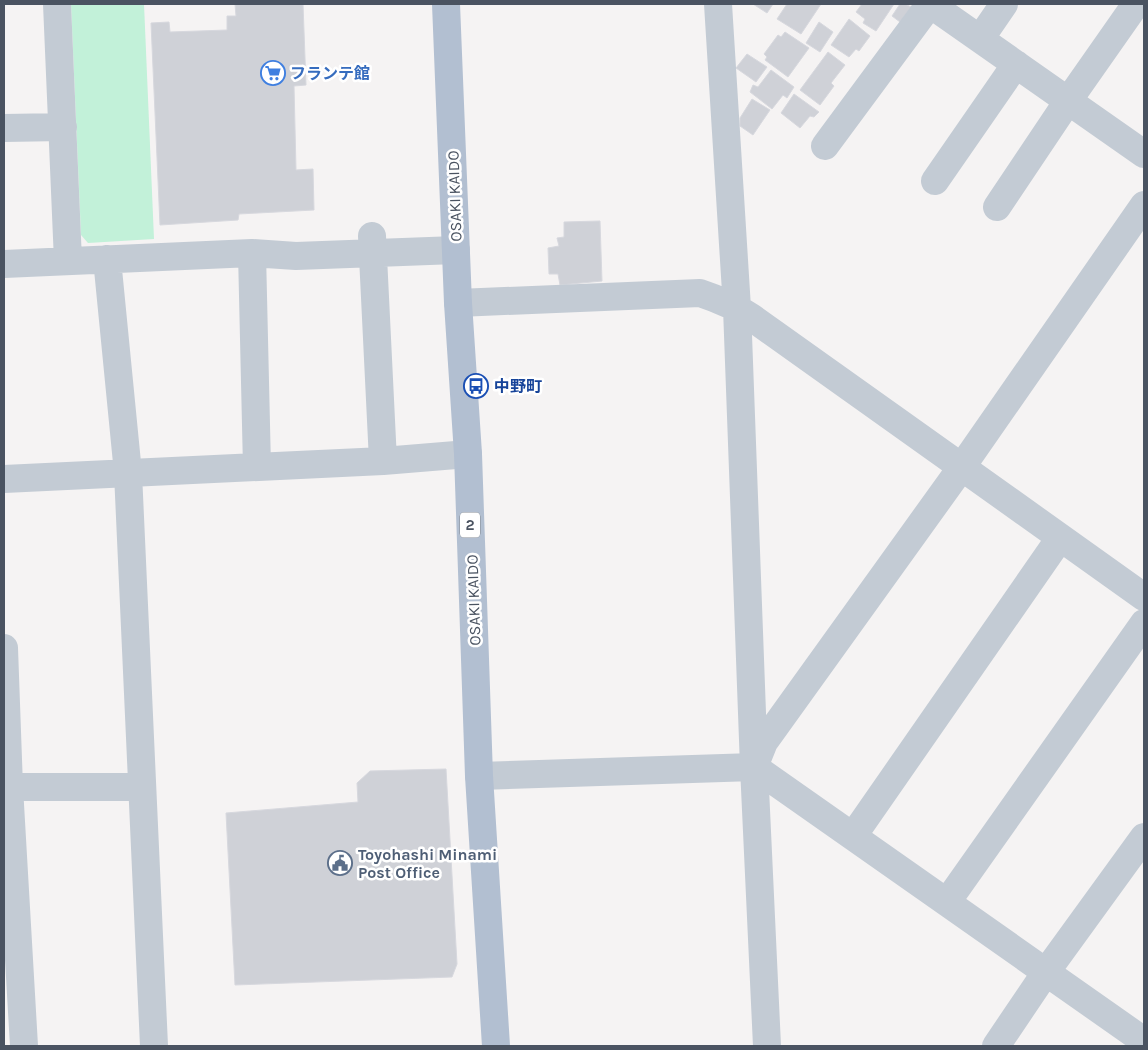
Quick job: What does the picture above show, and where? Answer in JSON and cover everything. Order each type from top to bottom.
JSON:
[{"type":"main road","name":"OSAKI KAIDO","points":[[446,4],[458,303],[468,454],[478,776],[496,1046]]},
{"type":"street","points":[[57,4],[68,261]]},
{"type":"street","points":[[718,4],[737,308],[754,767],[767,1046]]},
{"type":"street","points":[[825,146],[930,4],[1144,154]]},
{"type":"street","points":[[980,39],[1004,4]]},
{"type":"street","points":[[997,207],[1136,4]]},
{"type":"street","points":[[935,181],[1016,64]]},
{"type":"street","points":[[4,128],[63,126]]},
{"type":"street","points":[[754,767],[764,742],[961,468],[1144,205]]},
{"type":"street","points":[[4,264],[252,253],[298,238],[373,244],[456,241]]},
{"type":"street","points":[[373,244],[383,460]]},
{"type":"street","points":[[252,253],[257,467]]},
{"type":"street","points":[[107,259],[128,473],[154,1046]]},
{"type":"street","points":[[458,303],[700,293],[737,308],[1144,597]]},
{"type":"street","points":[[4,479],[257,467],[468,454]]},
{"type":"street","points":[[853,836],[1060,538]]},
{"type":"street","points":[[946,902],[1144,623]]},
{"type":"street","points":[[4,648],[6,787],[24,1046]]},
{"type":"street","points":[[478,776],[754,767],[1144,1041]]},
{"type":"street","points":[[6,787],[142,787]]},
{"type":"street","points":[[996,1046],[1046,972],[1144,837]]},
{"type":"green space","points":[[71,4],[144,4],[154,239],[88,243],[81,235]]},
{"type":"building","points":[[235,4],[303,4],[306,85],[294,86],[296,170],[313,169],[314,210],[239,214],[238,220],[160,225],[151,23],[169,22],[170,32],[227,30],[227,16],[236,16]]},
{"type":"building","points":[[753,4],[773,4],[767,13]]},
{"type":"building","points":[[787,4],[821,4],[801,34],[777,19]]},
{"type":"building","points":[[862,4],[894,4],[876,31],[863,23],[865,19],[856,12]]},
{"type":"building","points":[[900,4],[911,7],[900,22],[892,16]]},
{"type":"building","points":[[849,19],[870,36],[859,51],[856,49],[849,57],[831,45]]},
{"type":"building","points":[[819,22],[833,32],[820,52],[806,43]]},
{"type":"building","points":[[785,32],[809,48],[788,77],[765,60],[767,57],[764,54],[778,35],[781,37]]},
{"type":"building","points":[[828,52],[845,65],[831,83],[834,86],[820,105],[800,90]]},
{"type":"building","points":[[747,54],[767,67],[756,82],[736,68]]},
{"type":"building","points":[[771,70],[794,87],[787,98],[783,95],[772,109],[750,92],[753,85],[758,87]]},
{"type":"building","points":[[794,94],[819,112],[814,117],[810,116],[800,128],[781,113]]},
{"type":"building","points":[[752,99],[770,110],[753,135],[740,126],[740,118]]},
{"type":"building","points":[[600,221],[602,281],[560,285],[558,274],[549,274],[548,248],[559,246],[557,238],[564,237],[564,222]]},
{"type":"building","points":[[446,769],[457,964],[452,977],[235,985],[226,813],[358,802],[357,783],[370,771]]},
{"type":"place","name":"フランテ館","points":[[273,73]]},
{"type":"place","name":"中野町","points":[[476,386]]},
{"type":"place","name":"Toyohashi Minami Post Office","points":[[340,863]]}]
